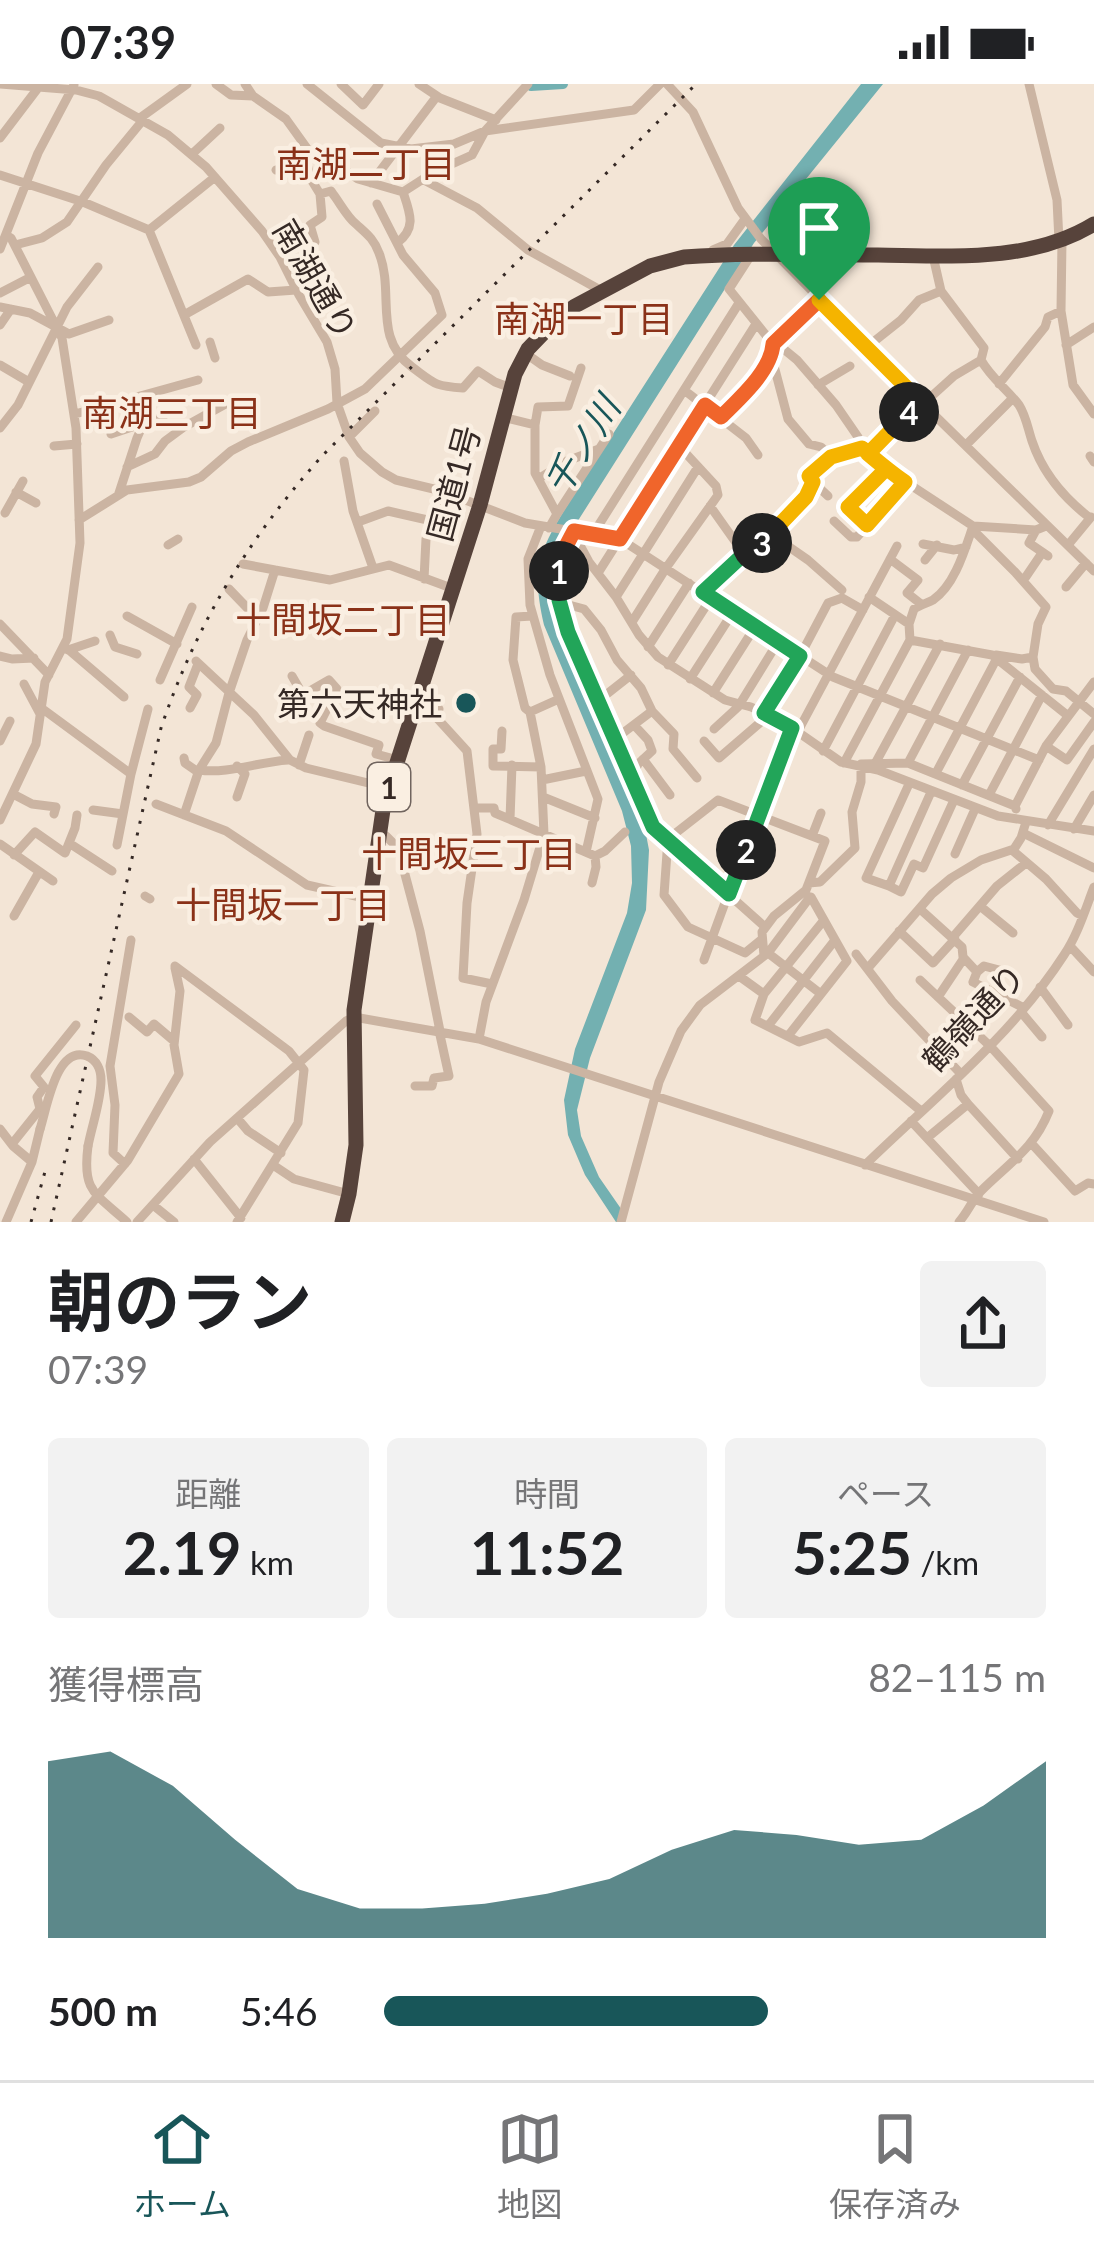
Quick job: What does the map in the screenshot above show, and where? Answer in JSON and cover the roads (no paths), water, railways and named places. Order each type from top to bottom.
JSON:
[{"type":"highway","name":"国道1号","points":[[342,1222],[356,1144],[353,1017],[378,833],[525,353],[560,317],[602,291],[650,266],[684,257],[933,256],[1028,249],[1060,241],[1094,224]]},
{"type":"street","name":"南湖通り","points":[[0,84],[74,87],[99,96],[142,119],[192,154],[215,177],[272,243],[327,342],[337,404],[349,437],[389,477],[545,527],[620,539]]},
{"type":"street","points":[[15,245],[60,228],[142,119],[187,84]]},
{"type":"street","points":[[216,84],[231,95],[253,96]]},
{"type":"street","points":[[245,84],[253,96],[286,119],[310,159],[322,217],[310,225],[315,242]]},
{"type":"street","points":[[307,84],[381,143],[411,149],[454,144],[485,130],[634,110],[663,84],[693,112],[745,219],[761,239],[967,445],[1041,528],[1090,567],[1066,586]]},
{"type":"street","points":[[340,84],[363,105],[380,84]]},
{"type":"street","points":[[419,84],[496,120]]},
{"type":"street","points":[[276,170],[310,159],[330,160],[358,178],[403,192],[472,155],[485,130],[527,84]]},
{"type":"street","points":[[1029,84],[1057,200],[1060,310],[1075,391],[1094,414]]},
{"type":"street","points":[[0,249],[46,136],[74,87]]},
{"type":"street","points":[[0,138],[38,88]]},
{"type":"street","points":[[371,183],[437,96]]},
{"type":"street","points":[[192,154],[220,128]]},
{"type":"street","points":[[0,175],[83,202],[148,230],[196,345]]},
{"type":"street","points":[[148,230],[215,177]]},
{"type":"street","points":[[424,180],[477,208],[528,250],[602,291]]},
{"type":"street","points":[[320,194],[331,191],[377,248],[385,277],[388,332],[398,357],[435,386],[463,388],[478,371],[511,388]]},
{"type":"street","points":[[397,243],[411,226],[403,192]]},
{"type":"street","points":[[80,520],[119,493],[201,477],[248,442],[365,389],[442,315],[435,293],[412,268],[377,204]]},
{"type":"street","points":[[684,257],[722,247],[745,219]]},
{"type":"street","points":[[0,820],[36,744],[49,675],[66,650],[80,520],[68,367],[57,327],[6,235]]},
{"type":"street","points":[[750,255],[730,289],[774,346],[786,349],[818,385],[865,451],[972,528],[1046,607],[1033,657],[1040,676],[1094,718],[1067,760],[1046,746]]},
{"type":"street","points":[[836,486],[825,498],[809,476],[831,457],[865,451],[954,376],[981,360],[984,348],[941,291],[933,256]]},
{"type":"street","points":[[0,428],[18,405],[67,307],[98,267]]},
{"type":"street","points":[[0,293],[31,277]]},
{"type":"street","points":[[184,315],[248,278],[268,292],[296,290]]},
{"type":"street","points":[[867,347],[920,300],[941,291]]},
{"type":"street","points":[[721,417],[749,388],[774,346],[819,300]]},
{"type":"street","points":[[592,534],[681,386],[739,303]]},
{"type":"street","points":[[0,325],[5,308],[30,313],[69,334],[109,320]]},
{"type":"street","points":[[1000,384],[1048,317],[1060,310]]},
{"type":"street","points":[[598,573],[756,324]]},
{"type":"street","points":[[1066,345],[1094,328]]},
{"type":"street","points":[[210,342],[214,358]]},
{"type":"street","points":[[774,346],[773,362],[788,419],[809,443],[831,457]]},
{"type":"street","points":[[525,353],[570,376]]},
{"type":"street","points":[[981,360],[1023,410],[1034,447],[1052,481],[1070,502],[1093,516],[1068,545]]},
{"type":"street","points":[[0,365],[29,382]]},
{"type":"street","points":[[818,385],[850,366]]},
{"type":"street","points":[[557,514],[534,467],[535,425],[538,407],[568,406],[581,368]]},
{"type":"street","points":[[75,414],[198,380]]},
{"type":"street","points":[[681,386],[746,438],[758,455]]},
{"type":"street","points":[[119,493],[146,421],[141,396]]},
{"type":"street","points":[[967,445],[1013,398]]},
{"type":"street","points":[[127,467],[155,454],[184,427],[229,402]]},
{"type":"street","points":[[111,434],[172,410]]},
{"type":"street","points":[[349,437],[375,411]]},
{"type":"street","points":[[502,417],[535,425]]},
{"type":"street","points":[[592,884],[596,868],[590,854],[598,799],[532,616],[527,564],[545,527],[609,434]]},
{"type":"street","points":[[54,446],[76,444]]},
{"type":"street","points":[[632,622],[718,495],[716,486],[679,446]]},
{"type":"street","points":[[538,479],[599,449]]},
{"type":"street","points":[[639,460],[661,475]]},
{"type":"street","points":[[344,461],[353,511],[374,568]]},
{"type":"street","points":[[616,596],[698,467]]},
{"type":"street","points":[[867,525],[848,507],[886,469]]},
{"type":"street","points":[[5,513],[22,481]]},
{"type":"street","points":[[668,664],[707,595],[744,554],[772,535],[806,497],[813,482]]},
{"type":"street","points":[[834,520],[857,537],[905,482]]},
{"type":"street","points":[[424,580],[425,539],[442,491]]},
{"type":"street","points":[[16,492],[36,503]]},
{"type":"street","points":[[710,506],[744,554]]},
{"type":"street","points":[[358,522],[388,511],[432,521]]},
{"type":"street","points":[[972,528],[1041,528]]},
{"type":"street","points":[[844,763],[910,640],[911,615],[938,595],[972,528]]},
{"type":"street","points":[[1023,581],[1045,555],[1029,543],[1041,528]]},
{"type":"street","points":[[574,531],[632,622],[668,664],[713,693],[764,713],[844,763],[908,763],[1015,806],[1022,825],[1012,850]]},
{"type":"street","points":[[574,531],[559,566],[559,594],[568,632],[649,821],[765,927]]},
{"type":"street","points":[[772,535],[842,590]]},
{"type":"street","points":[[620,539],[828,674],[1039,760]]},
{"type":"street","points":[[922,544],[954,550],[966,547]]},
{"type":"street","points":[[925,560],[937,545]]},
{"type":"street","points":[[704,961],[795,731],[897,546]]},
{"type":"street","points":[[890,559],[918,580],[908,593],[921,604]]},
{"type":"street","points":[[243,564],[330,580],[394,566],[454,589]]},
{"type":"street","points":[[184,815],[199,771],[216,743],[229,693],[275,570]]},
{"type":"street","points":[[649,646],[689,583]]},
{"type":"street","points":[[229,589],[257,618]]},
{"type":"street","points":[[559,594],[572,607],[584,609],[601,630],[652,710],[674,734],[673,749],[697,778]]},
{"type":"street","points":[[869,597],[909,624]]},
{"type":"street","points":[[778,642],[737,708],[706,738],[719,758],[762,721],[828,603],[842,598],[862,610]]},
{"type":"street","points":[[160,680],[192,607]]},
{"type":"street","points":[[690,680],[733,612]]},
{"type":"street","points":[[823,751],[896,615]]},
{"type":"street","points":[[127,616],[176,644]]},
{"type":"street","points":[[479,1039],[492,984],[544,834],[541,766],[513,660],[516,617],[532,616]]},
{"type":"street","points":[[0,624],[49,675]]},
{"type":"street","points":[[713,693],[755,627]]},
{"type":"street","points":[[110,635],[115,647],[133,651]]},
{"type":"street","points":[[910,640],[994,657],[1033,657]]},
{"type":"street","points":[[66,650],[95,641]]},
{"type":"street","points":[[876,762],[940,644]]},
{"type":"street","points":[[66,650],[125,696]]},
{"type":"street","points":[[908,763],[968,650]]},
{"type":"street","points":[[0,656],[34,658]]},
{"type":"street","points":[[994,657],[1067,715]]},
{"type":"street","points":[[935,773],[994,657]]},
{"type":"street","points":[[190,708],[197,695],[189,687],[197,662],[254,715],[295,762]]},
{"type":"street","points":[[598,701],[631,675]]},
{"type":"street","points":[[292,676],[303,695],[329,680],[337,689],[320,723],[379,745],[376,754],[398,760]]},
{"type":"street","points":[[962,785],[1020,677]]},
{"type":"street","points":[[1015,806],[1046,746],[1094,682]]},
{"type":"street","points":[[24,684],[40,711],[131,774]]},
{"type":"street","points":[[420,693],[433,700],[439,710],[436,717],[467,751],[477,834],[466,903],[464,978],[492,984]]},
{"type":"street","points":[[988,795],[1042,695]]},
{"type":"street","points":[[530,712],[560,699]]},
{"type":"street","points":[[221,728],[241,704]]},
{"type":"street","points":[[117,845],[148,709]]},
{"type":"street","points":[[615,740],[652,710]]},
{"type":"street","points":[[0,741],[10,721]]},
{"type":"street","points":[[632,777],[652,751],[634,724]]},
{"type":"street","points":[[502,731],[501,749],[493,749],[493,766],[541,766]]},
{"type":"street","points":[[295,762],[309,735]]},
{"type":"street","points":[[1048,825],[1094,749]]},
{"type":"street","points":[[184,758],[199,771],[218,773],[237,766],[295,762],[389,788]]},
{"type":"street","points":[[643,759],[670,794]]},
{"type":"street","points":[[861,764],[1022,825],[1094,868]]},
{"type":"street","points":[[716,801],[668,839],[664,896],[688,927],[745,953],[761,940],[765,927],[855,848],[852,812],[861,764]]},
{"type":"street","points":[[510,819],[512,765]]},
{"type":"street","points":[[237,766],[245,775],[237,797]]},
{"type":"street","points":[[542,780],[586,771]]},
{"type":"street","points":[[909,784],[866,878],[902,892],[914,864],[923,868],[954,800]]},
{"type":"street","points":[[621,1222],[655,1096],[675,1043],[690,1018],[714,994],[766,954],[808,890],[825,841],[716,801],[707,790]]},
{"type":"street","points":[[889,886],[931,793]]},
{"type":"street","points":[[13,794],[32,804],[56,807]]},
{"type":"street","points":[[1074,830],[1094,795]]},
{"type":"street","points":[[543,797],[595,818]]},
{"type":"street","points":[[156,804],[226,831],[297,880],[369,899]]},
{"type":"street","points":[[474,808],[494,808],[495,813],[590,854],[605,851],[625,832]]},
{"type":"street","points":[[955,854],[976,809]]},
{"type":"street","points":[[92,810],[123,814]]},
{"type":"street","points":[[812,836],[821,813]]},
{"type":"street","points":[[14,855],[35,832],[64,853],[77,815]]},
{"type":"street","points":[[890,824],[913,834]]},
{"type":"street","points":[[1022,825],[1094,831]]},
{"type":"street","points":[[378,833],[392,841],[400,856],[449,1076],[434,1078],[432,1086],[415,1087]]},
{"type":"street","points":[[69,843],[112,871]]},
{"type":"street","points":[[0,844],[52,881]]},
{"type":"street","points":[[1012,850],[1083,916]]},
{"type":"street","points":[[868,968],[951,878],[981,860],[1012,850]]},
{"type":"street","points":[[899,932],[933,963],[997,886],[1026,863]]},
{"type":"street","points":[[14,916],[39,872]]},
{"type":"street","name":"鶴嶺通り","points":[[865,1165],[991,1048],[1023,1010],[1070,946],[1094,887]]},
{"type":"street","points":[[788,1036],[847,961],[808,890]]},
{"type":"street","points":[[980,906],[1012,934]]},
{"type":"street","points":[[920,909],[954,938],[977,973]]},
{"type":"street","points":[[824,920],[764,994],[755,1020],[804,1042],[823,1032],[836,1037],[921,1112]]},
{"type":"street","points":[[125,1164],[112,1153],[115,1105],[110,1066],[131,940]]},
{"type":"street","points":[[761,940],[766,954],[821,994]]},
{"type":"street","points":[[768,1026],[836,940]]},
{"type":"street","points":[[1070,946],[1094,972]]},
{"type":"street","points":[[856,954],[958,1077],[968,1104],[1018,1159]]},
{"type":"street","points":[[938,997],[964,958]]},
{"type":"street","points":[[186,973],[194,961]]},
{"type":"street","points":[[76,1222],[125,1164],[179,1074],[174,1041],[180,991],[175,966],[300,1062],[304,1070],[299,1119],[238,1221],[194,1159]]},
{"type":"street","points":[[1003,970],[984,966],[973,982],[1023,1010],[1040,1035],[1065,1020],[1040,987]]},
{"type":"street","points":[[740,976],[764,994]]},
{"type":"street","points":[[920,980],[1049,1111],[1032,1144],[976,1197],[958,1222]]},
{"type":"street","points":[[128,1017],[147,1032],[154,1024],[174,1041]]},
{"type":"street","points":[[137,1222],[237,1118],[353,1017],[479,1039],[1044,1222]]},
{"type":"street","points":[[0,1152],[14,1147],[40,1109],[37,1097],[44,1088],[34,1076],[76,1025]]},
{"type":"street","points":[[6,1222],[32,1162],[56,1078],[65,1060],[74,1055],[90,1057],[101,1079],[84,1174],[127,1222]]},
{"type":"street","points":[[423,1076],[448,1072]]},
{"type":"street","points":[[927,1138],[968,1104]]},
{"type":"street","points":[[237,1118],[281,1153]]},
{"type":"street","points":[[911,1120],[976,1197]]},
{"type":"street","points":[[0,1129],[32,1162]]},
{"type":"street","points":[[1032,1144],[1075,1191],[1094,1184]]},
{"type":"street","points":[[14,1147],[26,1152],[35,1147]]},
{"type":"street","points":[[273,1165],[294,1179],[349,1194]]},
{"type":"street","points":[[153,1205],[174,1222]]},
{"type":"water","points":[[861,84],[883,84],[754,243],[558,558],[560,622],[642,813],[649,850],[646,910],[590,1058],[577,1110],[581,1136],[599,1177],[626,1216],[625,1222],[616,1222],[585,1175],[568,1135],[564,1100],[575,1049],[627,913],[631,846],[622,811],[544,625],[538,589],[540,561],[568,504],[734,245]]},
{"type":"waterway","points":[[531,86],[563,84]]},
{"type":"railway","points":[[51,1222],[161,728],[208,617],[272,517],[323,455],[696,84]]},
{"type":"railway","points":[[31,1222],[46,1168]]},
{"type":"place","name":"第六天神社","points":[[466,703]]},
{"type":"district","name":"南湖二丁目","points":[[366,163]]},
{"type":"district","name":"南湖一丁目","points":[[584,318]]},
{"type":"district","name":"南湖三丁目","points":[[172,412]]},
{"type":"district","name":"十間坂二丁目","points":[[343,619]]},
{"type":"district","name":"十間坂三丁目","points":[[469,853]]},
{"type":"district","name":"十間坂一丁目","points":[[283,904]]},
{"type":"water label","name":"千ノ川","points":[[581,445]]}]
